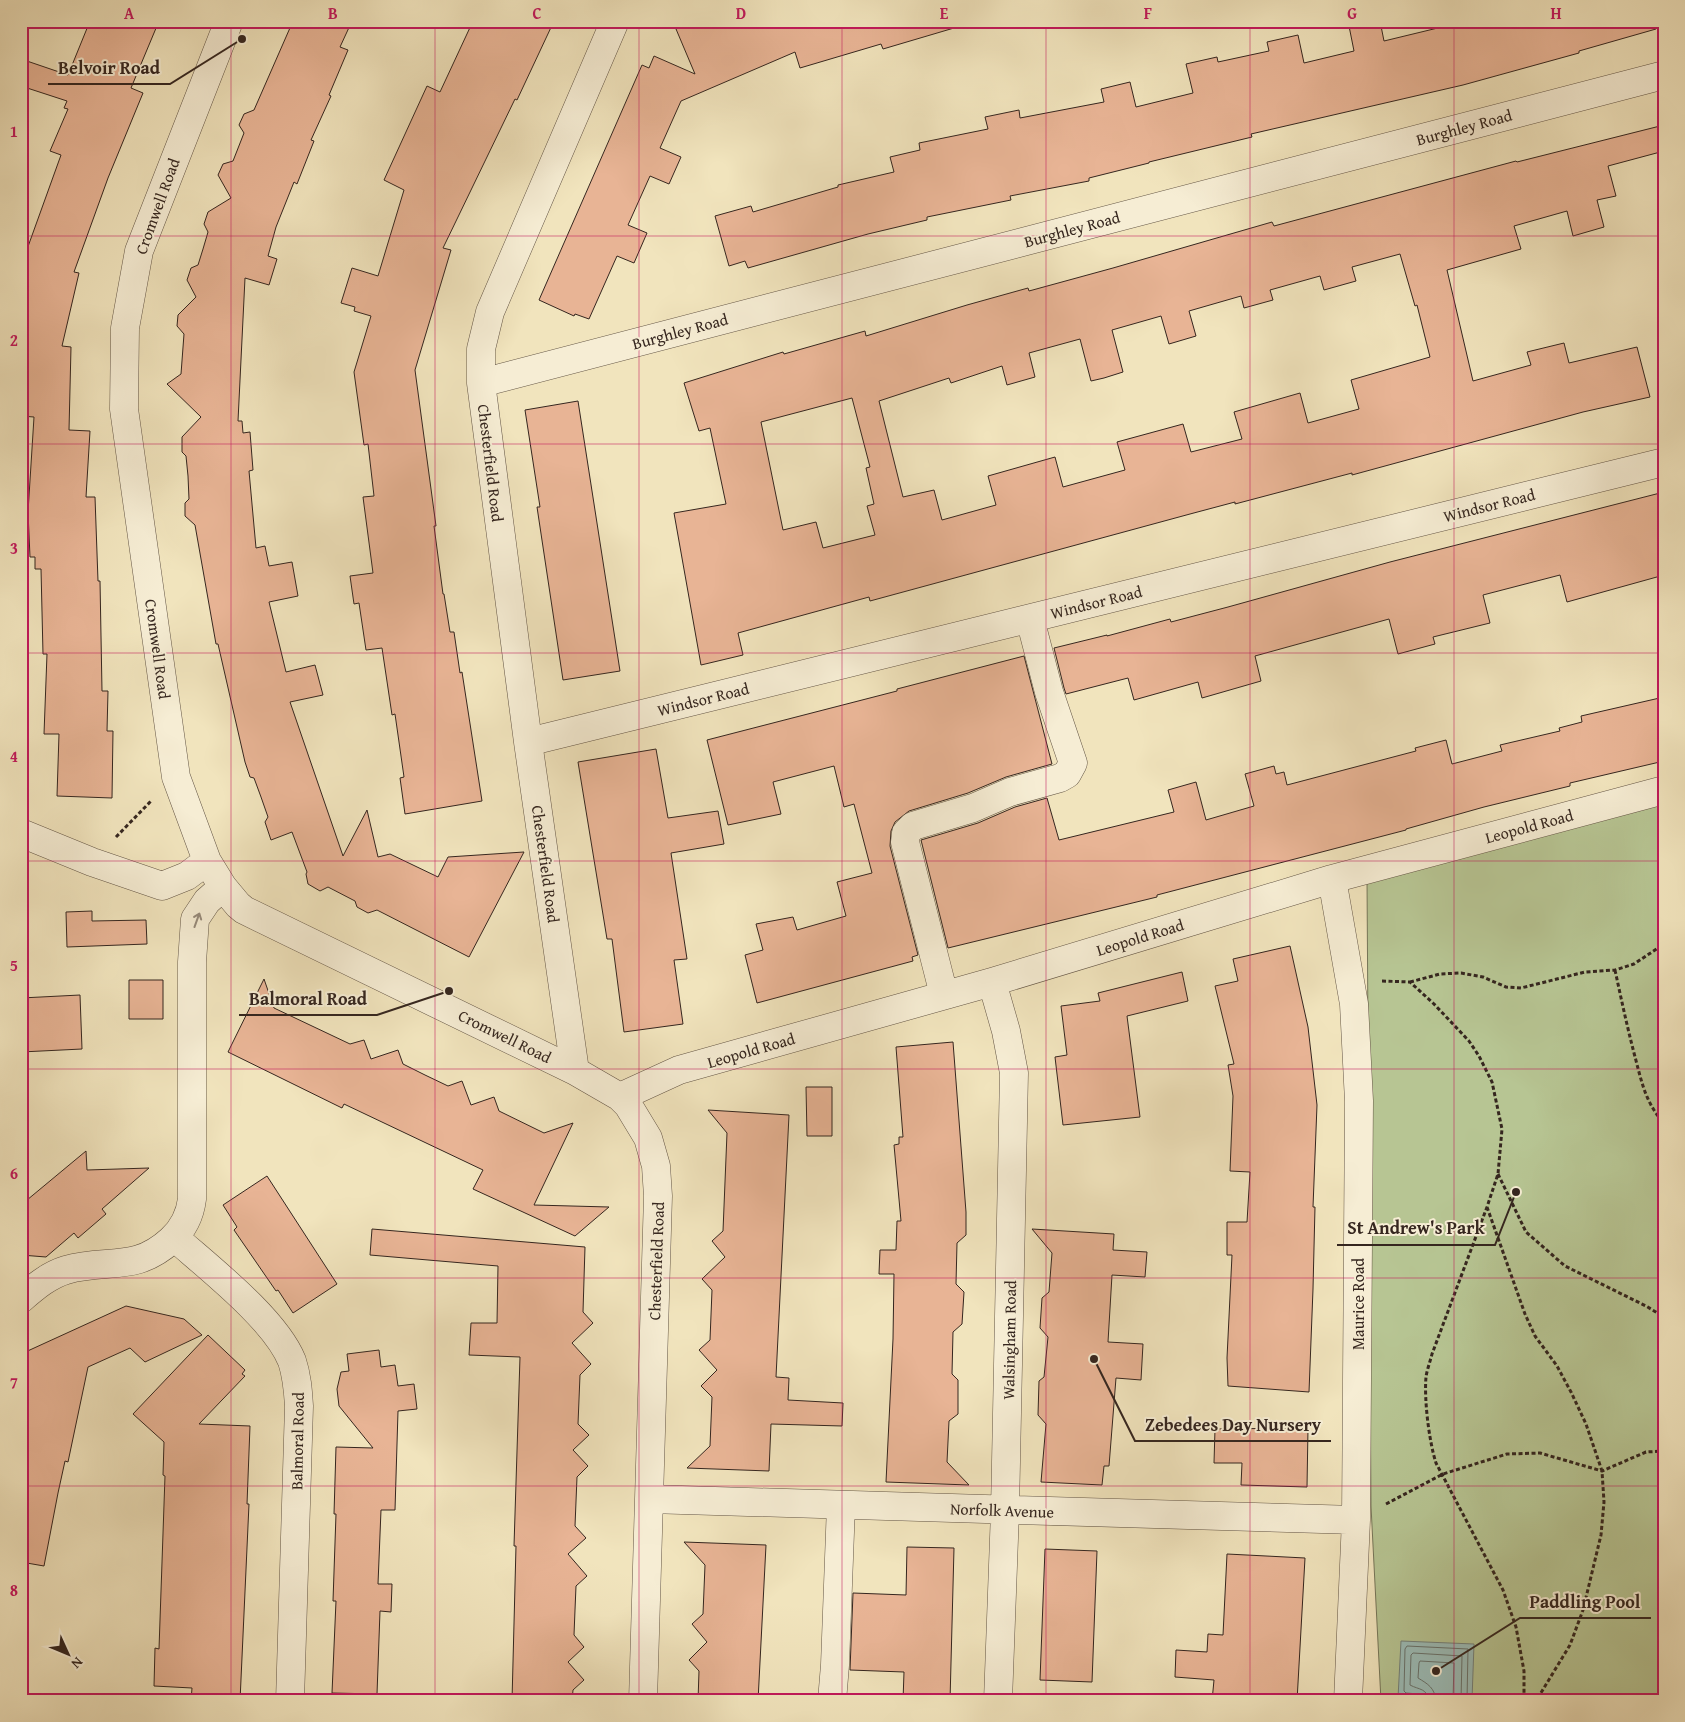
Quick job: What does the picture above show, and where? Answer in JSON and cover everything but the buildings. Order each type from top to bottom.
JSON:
[{"type":"street","name":"Cromwell Road","points":[[228,21],[139,251],[125,328],[124,409],[176,777],[208,861],[223,887],[244,910],[576,1071]]},
{"type":"street","name":"Chesterfield Road","points":[[616,21],[490,312],[481,349],[481,383],[528,742],[576,1071],[620,1097],[628,1105],[648,1138],[656,1166],[658,1196],[643,1701]]},
{"type":"street","name":"Burghley Road","points":[[481,383],[1664,75]]},
{"type":"street","name":"Windsor Road","points":[[528,742],[1664,462]]},
{"type":"street","points":[[944,995],[904,842],[906,833],[913,826],[974,808],[1010,792],[1060,778],[1067,774],[1073,763],[1049,692],[1030,619]]},
{"type":"street","name":"Leopold Road","points":[[620,1097],[678,1070],[992,982],[1332,879],[1664,790]]},
{"type":"street","points":[[21,833],[92,862],[162,886],[187,876],[208,861]]},
{"type":"street","name":"Maurice Road","points":[[1332,879],[1354,1004],[1359,1100],[1356,1520],[1348,1701]]},
{"type":"street","points":[[21,1299],[51,1276],[77,1268],[142,1260],[174,1237],[189,1214],[192,1199],[192,962],[195,919],[207,901],[223,887]]},
{"type":"street","name":"Walsingham Road","points":[[992,982],[1006,1031],[1014,1073],[1005,1511],[998,1701]]},
{"type":"street","name":"Balmoral Road","points":[[174,1237],[228,1285],[276,1334],[291,1360],[298,1382],[290,1701]]},
{"type":"street","name":"Norfolk Avenue","points":[[649,1499],[1356,1520]]},
{"type":"street","points":[[832,1701],[841,1506]]},
{"type":"path","points":[[92,862],[176,777]]},
{"type":"path","points":[[1351,981],[1410,982],[1440,974],[1461,973],[1483,977],[1506,987],[1521,988],[1586,972],[1616,970],[1634,964],[1664,944]]},
{"type":"path","points":[[1616,970],[1628,1030],[1645,1094],[1656,1115],[1664,1123]]},
{"type":"path","points":[[1410,982],[1469,1041],[1479,1056],[1492,1082],[1502,1129],[1498,1174],[1449,1306],[1426,1377],[1432,1449],[1436,1463],[1503,1590],[1517,1636],[1524,1671],[1524,1701]]},
{"type":"path","points":[[1498,1174],[1526,1232],[1566,1266],[1664,1317]]},
{"type":"path","points":[[1487,1207],[1535,1336],[1557,1366],[1571,1392],[1586,1424],[1602,1471],[1604,1502],[1601,1535],[1583,1610],[1570,1645],[1536,1701]]},
{"type":"path","points":[[1356,1520],[1443,1474],[1507,1454],[1540,1453],[1602,1471],[1646,1452],[1664,1451]]},
{"type":"green space","points":[[1664,799],[1664,1701],[1381,1701],[1371,1506],[1367,878]]},
{"type":"water","points":[[1401,1641],[1474,1644],[1472,1700],[1398,1698]]},
{"type":"place","name":"Belvoir Road","points":[[242,39]]},
{"type":"place","name":"Balmoral Road","points":[[449,991]]},
{"type":"place","name":"St Andrew's Park","points":[[1516,1192]]},
{"type":"place","name":"Zebedees Day Nursery","points":[[1094,1359]]},
{"type":"place","name":"Paddling Pool","points":[[1436,1671]]}]
